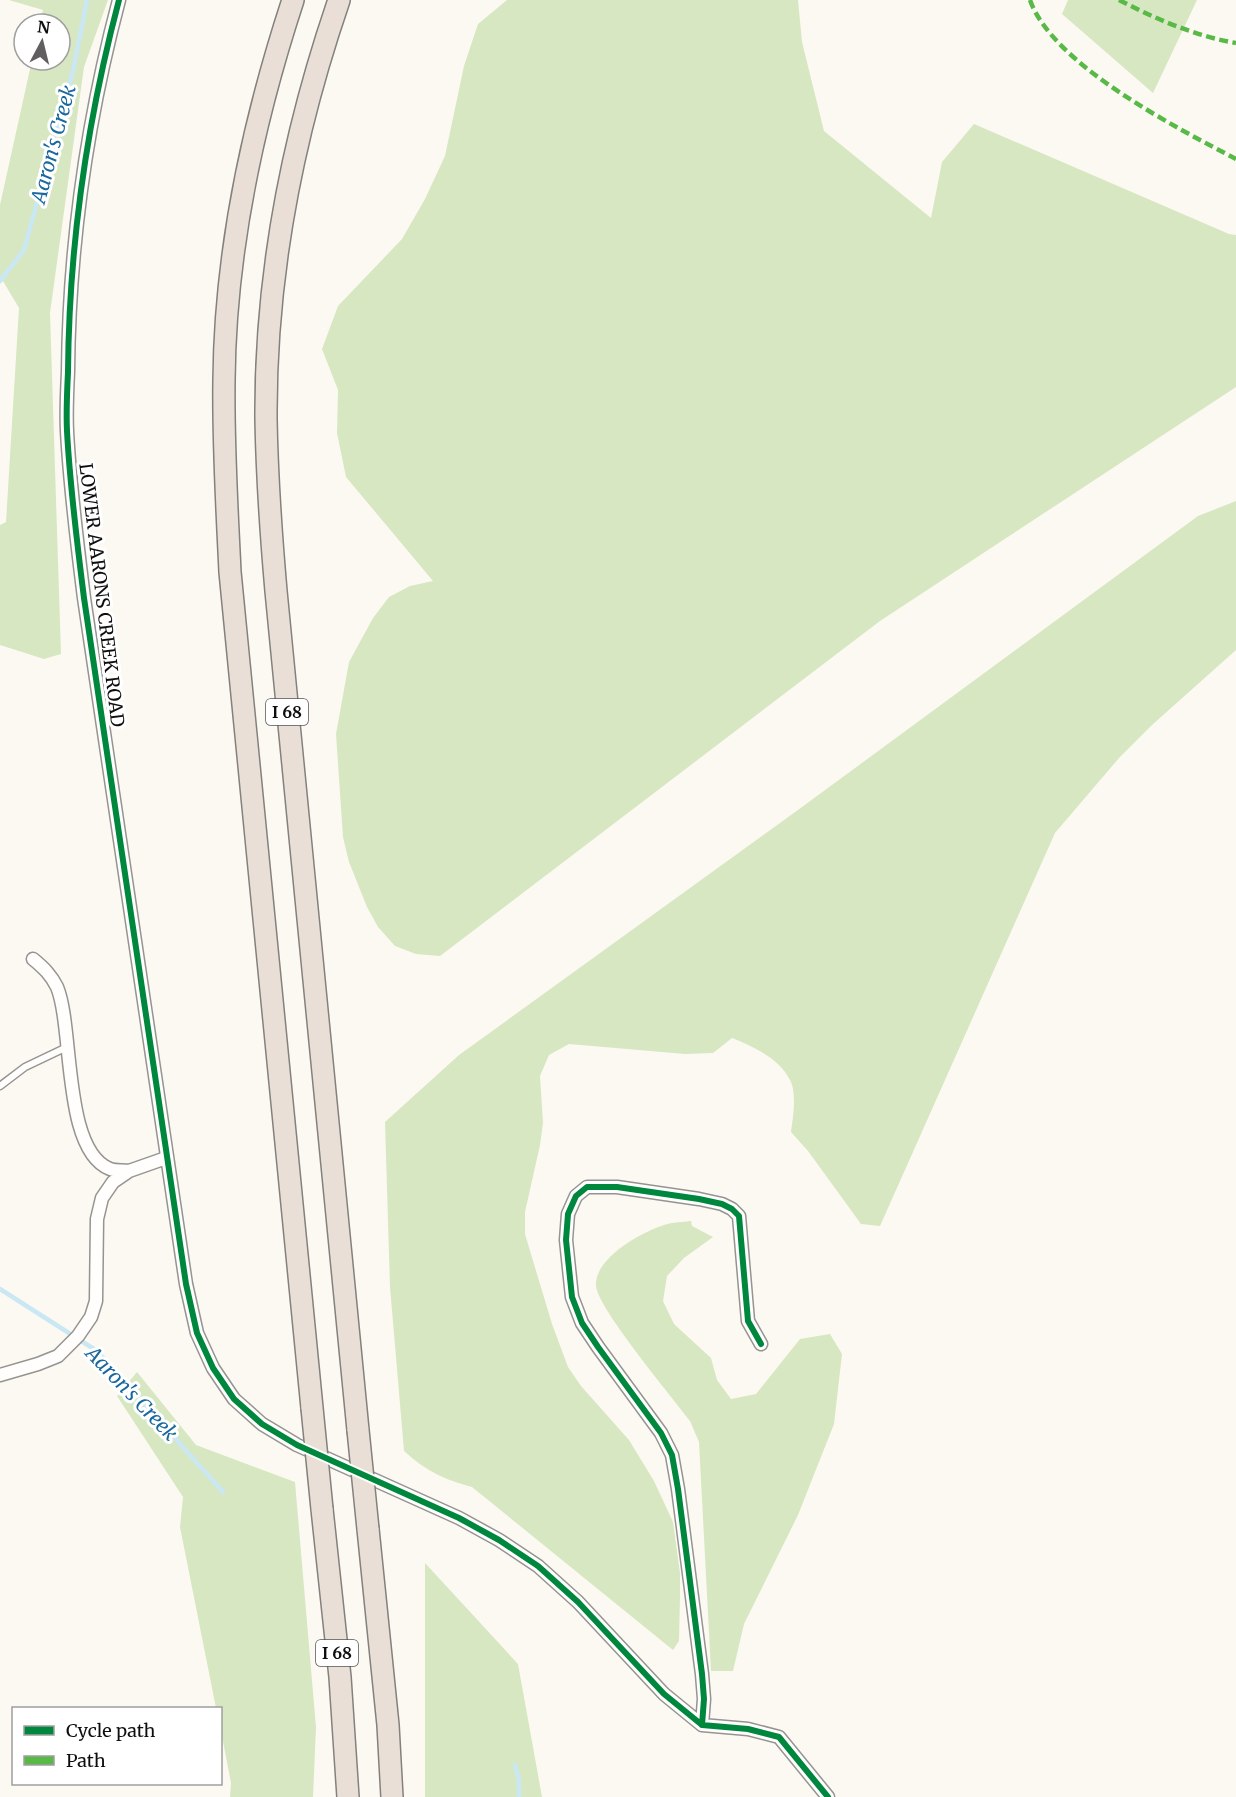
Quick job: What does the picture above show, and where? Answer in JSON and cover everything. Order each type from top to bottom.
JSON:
[{"type":"highway","name":"I 68","points":[[293,0],[274,58],[246,176],[236,236],[228,308],[224,378],[224,463],[233,608],[321,1509],[340,1677],[348,1797]]},
{"type":"highway","name":"I 68","points":[[339,0],[304,116],[279,242],[268,353],[266,417],[269,505],[276,591],[388,1725],[392,1797]]},
{"type":"street","name":"LOWER AARONS CREEK ROAD","points":[[119,0],[106,49],[81,189],[72,269],[68,339],[67,429],[84,598],[166,1158],[196,1333],[213,1368],[234,1399],[262,1424],[297,1445],[404,1492],[499,1540],[538,1566],[578,1602],[664,1694],[702,1725]]},
{"type":"street","points":[[33,959],[48,971],[57,988],[76,1110],[86,1141],[97,1160],[111,1169],[129,1171]]},
{"type":"street","points":[[0,1375],[58,1356],[80,1332],[91,1317],[96,1301],[97,1219],[102,1198],[113,1182],[129,1171],[166,1158]]},
{"type":"street","points":[[761,1344],[748,1321],[739,1216],[732,1209],[722,1204],[699,1199],[617,1187],[587,1187],[576,1196],[568,1214],[566,1240],[572,1297],[582,1323],[661,1433],[672,1455],[702,1674],[704,1699],[702,1725],[748,1729],[779,1737],[828,1797]]},
{"type":"lane","points":[[0,1086],[25,1067],[67,1047]]},
{"type":"green space","points":[[9,0],[108,0],[84,67],[50,313],[61,654],[44,659],[0,645],[0,525],[6,522],[19,308],[0,276],[0,205],[29,72],[72,72],[72,12],[43,12],[43,10]]},
{"type":"green space","points":[[507,0],[798,0],[802,42],[824,131],[931,218],[942,162],[974,124],[1229,234],[1236,235],[1236,387],[880,621],[440,956],[416,954],[395,946],[378,927],[367,907],[349,862],[343,837],[336,734],[349,662],[373,618],[389,597],[410,586],[433,581],[346,477],[337,433],[338,390],[322,349],[338,306],[402,239],[425,199],[445,156],[464,66],[478,24]]},
{"type":"green space","points":[[1068,0],[1197,0],[1153,93],[1062,14]]},
{"type":"green space","points":[[1236,501],[1236,650],[1152,725],[1119,758],[1055,833],[880,1226],[861,1224],[808,1151],[791,1132],[794,1098],[790,1080],[773,1059],[757,1049],[732,1038],[713,1053],[685,1054],[569,1044],[549,1055],[540,1076],[543,1123],[525,1212],[525,1234],[552,1324],[568,1367],[581,1386],[629,1440],[654,1481],[673,1522],[680,1573],[680,1596],[679,1641],[673,1650],[472,1487],[435,1474],[404,1451],[390,1287],[385,1122],[459,1055],[1198,516]]},
{"type":"green space","points":[[691,1221],[692,1226],[713,1237],[684,1258],[667,1276],[663,1301],[674,1324],[711,1358],[717,1380],[731,1399],[756,1394],[800,1339],[830,1334],[842,1354],[834,1424],[798,1515],[744,1624],[733,1671],[711,1671],[699,1442],[690,1421],[637,1354],[609,1314],[596,1286],[597,1276],[603,1266],[611,1256],[632,1240],[664,1225]]},
{"type":"green space","points":[[137,1372],[196,1445],[295,1482],[316,1727],[313,1797],[230,1797],[231,1783],[222,1736],[222,1707],[216,1707],[180,1527],[183,1497],[117,1396]]},
{"type":"green space","points":[[425,1563],[518,1664],[542,1797],[425,1797]]},
{"type":"waterway","name":"Aaron's Creek","points":[[0,281],[24,250],[73,71],[87,0]]},
{"type":"waterway","name":"Aaron's Creek","points":[[0,1289],[97,1351],[223,1492]]},
{"type":"waterway","name":"Aaron's Creek","points":[[515,1765],[519,1781],[519,1797]]},
{"type":"marked path","points":[[1030,0],[1043,24],[1064,48],[1090,71],[1151,112],[1236,159]]},
{"type":"marked path","points":[[1119,0],[1176,26],[1236,43]]},
{"type":"cycle path","points":[[119,0],[89,138],[76,231],[69,325],[67,431],[84,598],[186,1284],[197,1333],[213,1368],[234,1399],[262,1424],[297,1445],[459,1518],[499,1540],[538,1566],[578,1602],[664,1694],[702,1725],[748,1729],[779,1737],[828,1797]]},
{"type":"cycle path","points":[[702,1725],[704,1699],[702,1674],[672,1455],[661,1433],[582,1323],[572,1297],[566,1240],[568,1214],[576,1196],[587,1187],[617,1187],[699,1199],[722,1204],[732,1209],[739,1216],[748,1321],[761,1344]]}]
